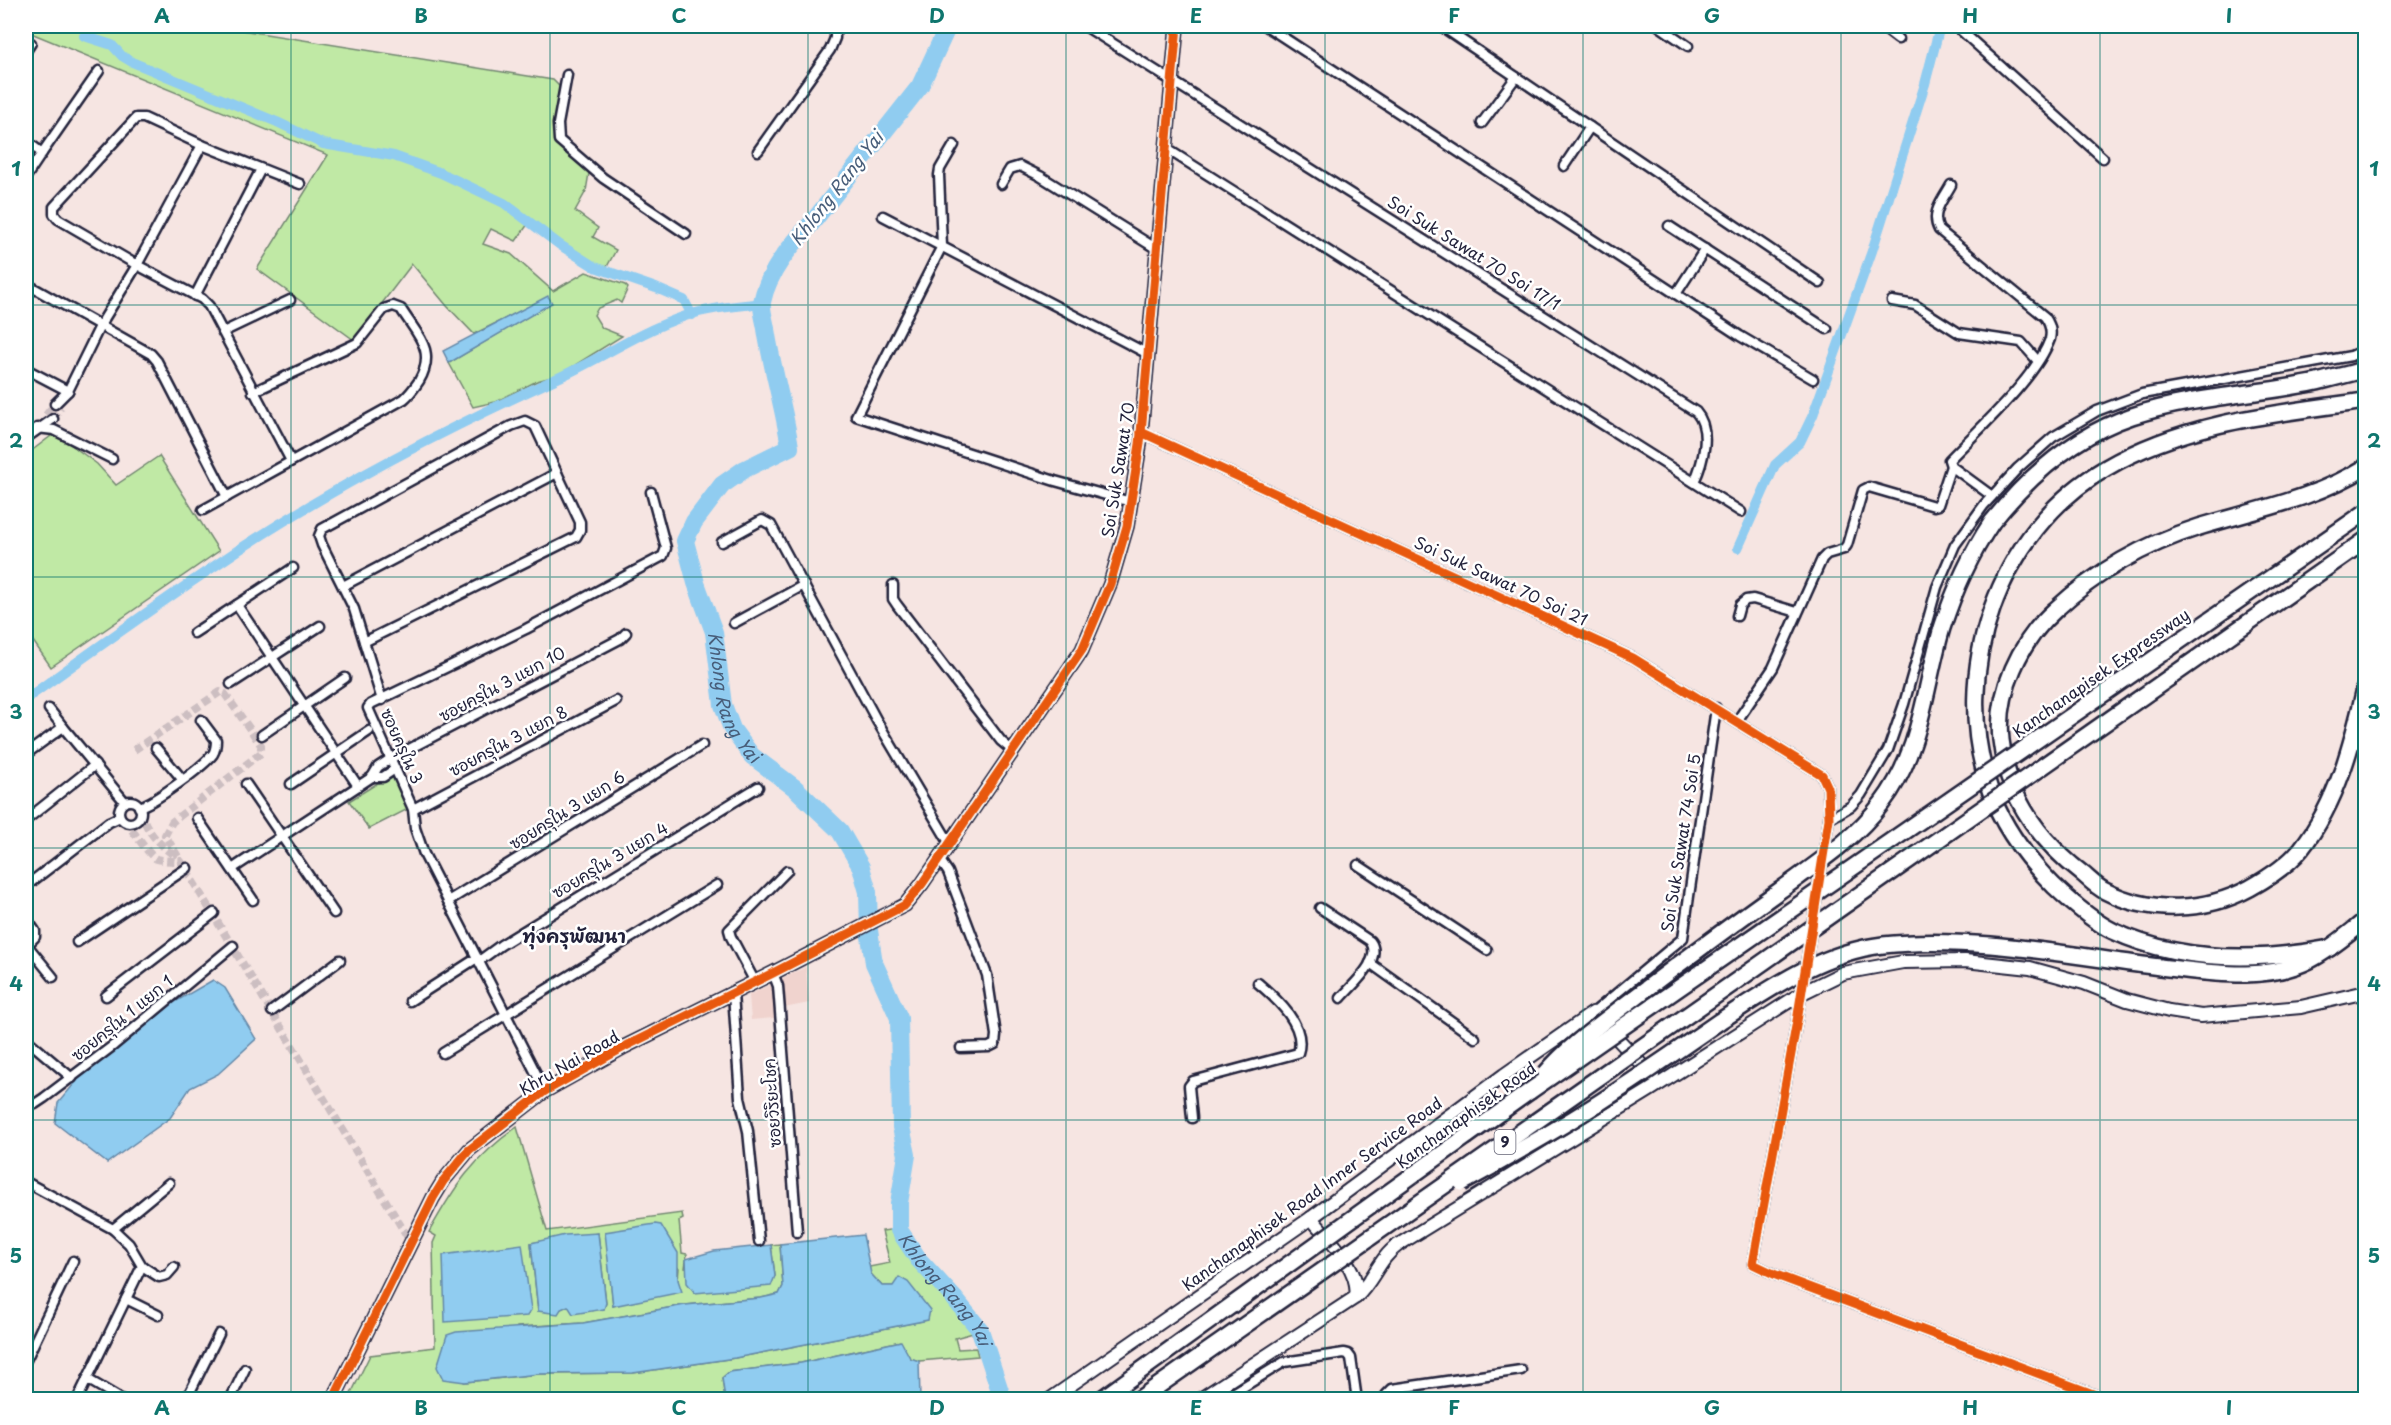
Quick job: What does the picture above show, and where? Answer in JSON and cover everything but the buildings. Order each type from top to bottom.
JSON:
[{"type":"highway","points":[[1530,1091],[1553,1064],[1575,1044],[1682,961],[1839,848],[1877,810],[1900,776],[1912,750],[1942,629],[1963,572],[1992,522],[2013,496],[2055,458],[2087,437],[2131,416],[2174,405],[2316,382],[2366,369]]},
{"type":"highway","points":[[2330,948],[2296,955],[2264,958],[2198,956],[2157,948],[2111,930],[2067,898],[2035,867],[2006,824],[1990,792],[1980,758],[1977,686],[1981,645],[1993,599],[2027,538],[2079,486],[2104,468],[2152,445],[2204,428],[2278,413],[2366,401]]},
{"type":"highway","points":[[2366,467],[2313,493],[2198,527],[2156,543],[2101,572],[2053,611],[2034,632],[2014,666],[2002,704],[2001,740],[2010,779],[2024,810],[2046,842],[2062,858],[2103,890],[2135,902],[2174,908],[2205,905],[2238,894],[2270,876],[2300,851],[2337,787],[2366,684]]},
{"type":"highway","name":"Kanchanapisek Expressway","points":[[1857,865],[2366,512]]},
{"type":"highway","name":"9","points":[[1138,1400],[2366,540]]},
{"type":"highway","name":"Kanchanaphisek Road","points":[[1100,1400],[1530,1091],[1857,865]]},
{"type":"highway","points":[[1379,1231],[1600,1102],[1766,991],[1799,972],[1835,956],[1881,945],[1928,942],[1978,944],[2160,967],[2248,974],[2300,964],[2330,948],[2366,920]]},
{"type":"main road","name":"Soi Suk Sawat 70","points":[[883,916],[904,904],[939,859],[1082,651],[1110,584],[1127,526],[1141,432],[1177,26]]},
{"type":"main road","name":"Khru Nai Road","points":[[333,1400],[410,1241],[444,1180],[469,1150],[545,1091],[624,1047],[883,916]]},
{"type":"main road","points":[[1199,1400],[1356,1297],[1372,1280],[1392,1250],[1802,993],[1843,973],[1903,962],[1965,961],[2030,968],[2084,983],[2127,1000],[2169,1011],[2201,1016],[2301,1006],[2366,992]]},
{"type":"main road","points":[[1593,1013],[1659,1084]]},
{"type":"main road","name":"Kanchanaphisek Road Inner Service Road","points":[[1049,1400],[1311,1218],[1494,1082],[1593,1013]]},
{"type":"main road","points":[[1311,1218],[1354,1274],[1358,1288],[1356,1297]]},
{"type":"street","points":[[758,151],[830,50],[835,26]]},
{"type":"street","name":"Soi Suk Sawat 70 Soi 17/1","points":[[1085,26],[1696,411],[1701,421],[1704,444],[1702,467],[1694,482]]},
{"type":"street","points":[[1266,26],[1740,336],[1813,379]]},
{"type":"street","points":[[1441,26],[1820,283]]},
{"type":"street","points":[[1659,26],[1688,46]]},
{"type":"street","points":[[1881,26],[1898,39]]},
{"type":"street","points":[[1956,26],[2103,158]]},
{"type":"street","points":[[26,51],[31,42]]},
{"type":"street","points":[[26,177],[99,70]]},
{"type":"street","points":[[567,75],[558,124],[560,140],[603,178],[686,234]]},
{"type":"street","points":[[1482,123],[1516,77]]},
{"type":"street","points":[[291,461],[209,306],[58,219],[54,214],[54,207],[136,118],[144,117],[202,146],[300,184]]},
{"type":"street","points":[[1564,166],[1590,127]]},
{"type":"street","points":[[26,141],[42,153]]},
{"type":"street","points":[[954,145],[939,175],[942,246],[856,417],[1055,481],[1131,502]]},
{"type":"street","points":[[26,369],[61,400],[101,324],[137,265],[202,146]]},
{"type":"street","points":[[1167,149],[1741,512]]},
{"type":"street","points":[[1000,184],[1010,169],[1020,166],[1040,176],[1157,249]]},
{"type":"street","points":[[195,296],[261,169]]},
{"type":"street","points":[[1951,185],[1935,214],[1935,222],[1940,230],[2045,317],[2050,325],[2050,338],[2027,378],[1949,460],[1951,466],[1992,496]]},
{"type":"street","points":[[883,216],[1148,354]]},
{"type":"street","points":[[1669,226],[1827,329]]},
{"type":"street","points":[[1676,294],[1705,249]]},
{"type":"street","points":[[30,286],[151,354],[157,361],[227,497]]},
{"type":"street","points":[[223,332],[290,300]]},
{"type":"street","points":[[1892,301],[1916,305],[1959,333],[2020,342],[2037,360]]},
{"type":"street","points":[[203,510],[412,393],[428,360],[427,351],[400,309],[393,306],[384,309],[357,343],[253,392]]},
{"type":"street","points":[[2109,1400],[1776,1275],[1753,1264],[1802,993],[1829,819],[1851,806],[1861,795],[1888,750],[1904,704],[1937,586],[1955,545],[1992,496],[2018,468],[2053,437],[2097,411],[2142,394],[2351,356],[2366,349]]},
{"type":"street","points":[[26,438],[50,417]]},
{"type":"street","points":[[364,642],[576,537],[580,530],[580,522],[535,426],[525,421],[511,426],[322,529],[321,545],[354,609],[364,642],[382,700]]},
{"type":"street","points":[[37,428],[54,430],[112,459]]},
{"type":"street","name":"Soi Suk Sawat 70 Soi 21","points":[[1141,432],[1633,658],[1819,772],[1828,788],[1829,819]]},
{"type":"street","points":[[1737,721],[1773,669],[1822,559],[1827,554],[1844,549],[1847,544],[1863,490],[1869,487],[1934,506],[1938,505],[1951,466]]},
{"type":"street","points":[[343,586],[557,473]]},
{"type":"street","name":"ซอยครุใน 3","points":[[545,1091],[418,839],[413,809],[368,708],[371,704],[526,629],[663,556],[666,548],[651,492]]},
{"type":"street","points":[[722,542],[762,520],[771,525],[891,746],[950,844]]},
{"type":"street","points":[[194,633],[293,568]]},
{"type":"street","points":[[734,623],[804,585]]},
{"type":"street","points":[[892,585],[897,605],[1001,741],[1013,751]]},
{"type":"street","points":[[1737,616],[1740,605],[1746,600],[1754,599],[1797,612]]},
{"type":"street","points":[[237,605],[358,786]]},
{"type":"street","points":[[231,684],[320,626]]},
{"type":"street","name":"ซอยครุใน 3 แยก 10","points":[[372,777],[378,767],[390,759],[620,639],[626,633]]},
{"type":"street","points":[[262,735],[345,678]]},
{"type":"street","name":"ซอยครุใน 3 แยก 8","points":[[413,809],[616,701]]},
{"type":"street","name":"Soi Suk Sawat 74 Soi 5","points":[[1593,1013],[1683,938],[1716,708]]},
{"type":"street","points":[[49,709],[125,802]]},
{"type":"street","points":[[139,807],[149,803],[182,780],[213,754],[216,740],[201,720]]},
{"type":"street","points":[[26,754],[63,727]]},
{"type":"street","points":[[291,784],[369,731]]},
{"type":"street","name":"ซอยครุใน 3 แยก 6","points":[[448,901],[702,745]]},
{"type":"street","points":[[156,748],[182,780]]},
{"type":"street","points":[[26,820],[95,765]]},
{"type":"street","points":[[232,869],[372,777],[382,777],[395,769]]},
{"type":"street","points":[[246,784],[334,913]]},
{"type":"street","name":"ซอยครุใน 3 แยก 4","points":[[410,1001],[758,787]]},
{"type":"street","points":[[125,802],[134,802],[139,807],[141,814],[135,822],[128,823],[120,817],[119,810],[125,802]]},
{"type":"street","points":[[26,886],[109,822],[120,817]]},
{"type":"street","points":[[197,818],[253,900]]},
{"type":"street","points":[[939,859],[948,872],[987,975],[996,1035],[995,1044],[988,1047],[961,1048]]},
{"type":"street","points":[[1358,865],[1487,950]]},
{"type":"street","points":[[77,942],[187,868]]},
{"type":"street","points":[[755,982],[729,930],[787,871]]},
{"type":"street","points":[[442,1053],[717,885]]},
{"type":"street","points":[[1320,908],[1374,946],[1370,963],[1341,998]]},
{"type":"street","points":[[106,996],[214,913]]},
{"type":"street","points":[[26,918],[35,931],[35,937],[26,946],[53,977]]},
{"type":"street","name":"ซอยครุใน 1 แยก 1","points":[[26,1105],[34,1104],[72,1078],[234,946]]},
{"type":"street","points":[[272,1011],[340,960]]},
{"type":"street","points":[[1370,963],[1475,1038]]},
{"type":"street","name":"ซอยวิริยะโชค","points":[[773,973],[778,986],[797,1232]]},
{"type":"street","points":[[1192,1118],[1189,1086],[1193,1081],[1298,1053],[1301,1044],[1294,1024],[1272,995],[1258,983]]},
{"type":"street","points":[[734,993],[740,1098],[749,1142],[759,1241]]},
{"type":"street","points":[[26,1039],[72,1078]]},
{"type":"street","points":[[26,1182],[113,1230],[129,1244],[142,1266],[159,1277],[167,1275],[174,1267]]},
{"type":"street","points":[[113,1230],[169,1183]]},
{"type":"street","points":[[26,1360],[73,1261]]},
{"type":"street","points":[[77,1400],[142,1266]]},
{"type":"street","points":[[126,1299],[158,1315]]},
{"type":"street","points":[[186,1400],[219,1334]]},
{"type":"street","points":[[1270,1353],[1276,1366]]},
{"type":"street","points":[[1222,1400],[1276,1366],[1315,1357],[1348,1354],[1357,1400]]},
{"type":"street","points":[[230,1400],[245,1369]]},
{"type":"street","points":[[1386,1400],[1386,1395],[1392,1389],[1521,1370]]},
{"type":"street","points":[[87,1379],[121,1400]]},
{"type":"shaded area","points":[[806,967],[809,1003],[784,1008],[784,1017],[751,1020],[749,995]]},
{"type":"green space","points":[[26,26],[210,26],[209,29],[228,28],[553,80],[560,87],[556,117],[557,136],[567,152],[589,173],[586,191],[575,211],[598,228],[593,237],[616,250],[604,272],[582,262],[528,224],[516,241],[491,229],[483,244],[511,254],[553,291],[586,272],[625,285],[628,288],[621,303],[617,300],[598,308],[594,315],[602,328],[622,336],[559,375],[537,381],[495,402],[473,407],[449,363],[551,303],[548,297],[474,334],[412,264],[354,340],[257,269],[328,155],[26,31]]},
{"type":"green space","points":[[55,433],[97,464],[116,485],[159,456],[219,551],[51,667],[26,631],[26,455]]},
{"type":"green space","points":[[389,776],[397,779],[410,808],[369,829],[349,801]]},
{"type":"green space","points":[[517,1127],[547,1231],[682,1213],[683,1219],[679,1221],[682,1253],[687,1254],[685,1268],[775,1276],[771,1245],[780,1244],[783,1286],[779,1294],[761,1298],[685,1305],[583,1323],[517,1327],[465,1382],[539,1374],[633,1373],[735,1358],[927,1320],[893,1286],[882,1286],[871,1274],[869,1267],[890,1263],[882,1231],[896,1229],[973,1333],[955,1338],[958,1349],[976,1348],[978,1356],[919,1361],[910,1358],[900,1341],[801,1363],[729,1372],[722,1378],[725,1399],[348,1400],[370,1355],[435,1347],[433,1243],[436,1236],[429,1232],[466,1174],[488,1150]],"holes":[[[606,1232],[679,1268],[678,1280],[613,1306]],[[598,1233],[606,1303],[604,1309],[568,1305],[561,1309],[538,1311],[531,1243]]]},
{"type":"water","points":[[548,296],[552,303],[449,363],[443,351]]},
{"type":"water","points":[[213,980],[225,988],[256,1039],[218,1074],[190,1088],[170,1118],[107,1163],[55,1123],[58,1103],[80,1077],[166,1007]]},
{"type":"water","points":[[661,1225],[678,1253],[678,1280],[682,1292],[613,1306],[605,1232]]},
{"type":"water","points":[[598,1233],[606,1303],[604,1309],[573,1314],[568,1306],[561,1309],[558,1314],[538,1311],[531,1243],[565,1235]]},
{"type":"water","points":[[863,1235],[871,1274],[882,1286],[893,1286],[899,1277],[908,1282],[930,1310],[928,1320],[735,1358],[633,1373],[539,1374],[465,1382],[443,1379],[437,1367],[447,1335],[456,1332],[583,1323],[685,1305],[761,1298],[779,1294],[783,1286],[780,1244]]},
{"type":"water","points":[[522,1244],[531,1310],[527,1316],[445,1322],[443,1255]]},
{"type":"water","points":[[771,1245],[775,1276],[771,1286],[695,1293],[687,1283],[686,1259],[714,1251]]},
{"type":"water","points":[[901,1341],[910,1358],[919,1361],[920,1399],[725,1399],[722,1378],[729,1372],[801,1363]]},
{"type":"waterway","name":"Khlong Rang Yai","points":[[948,26],[920,86],[788,250],[769,280],[762,302],[763,312],[790,447],[745,469],[722,485],[694,522],[685,541],[696,583],[714,632],[723,705],[732,729],[752,756],[795,788],[840,831],[861,867],[868,892],[869,930],[874,963],[899,1018],[901,1127],[907,1155],[899,1203],[899,1230],[919,1260],[980,1330],[1003,1400]]},
{"type":"waterway","points":[[1738,548],[1775,465],[1800,442],[1813,415],[1872,251],[1925,84],[1940,26]]},
{"type":"waterway","points":[[84,36],[112,45],[122,56],[132,62],[277,122],[323,144],[394,156],[441,173],[504,203],[560,245],[595,267],[684,300],[692,315]]},
{"type":"waterway","points":[[26,699],[237,551],[395,458],[663,325],[707,310],[762,303]]},
{"type":"tunnel","points":[[46,415],[55,404]]},
{"type":"tunnel","points":[[53,419],[61,407]]},
{"type":"tunnel","points":[[134,750],[220,692],[225,694],[261,745],[261,753],[172,822],[165,835],[410,1241]]},
{"type":"tunnel","points":[[141,810],[146,825],[154,837],[176,857]]},
{"type":"tunnel","points":[[124,821],[153,857],[182,861]]},
{"type":"cycle path","points":[[333,1400],[433,1198],[444,1180],[469,1150],[545,1091],[624,1047],[905,905],[922,884],[1082,650],[1110,584],[1127,526],[1140,444],[1177,26]]},
{"type":"cycle path","points":[[1141,432],[1633,658],[1822,775],[1828,788],[1829,819],[1798,1015],[1753,1264],[1776,1275],[2109,1400]]},
{"type":"district","name":"ทุ่งครุพัฒนา","points":[[574,937]]}]
